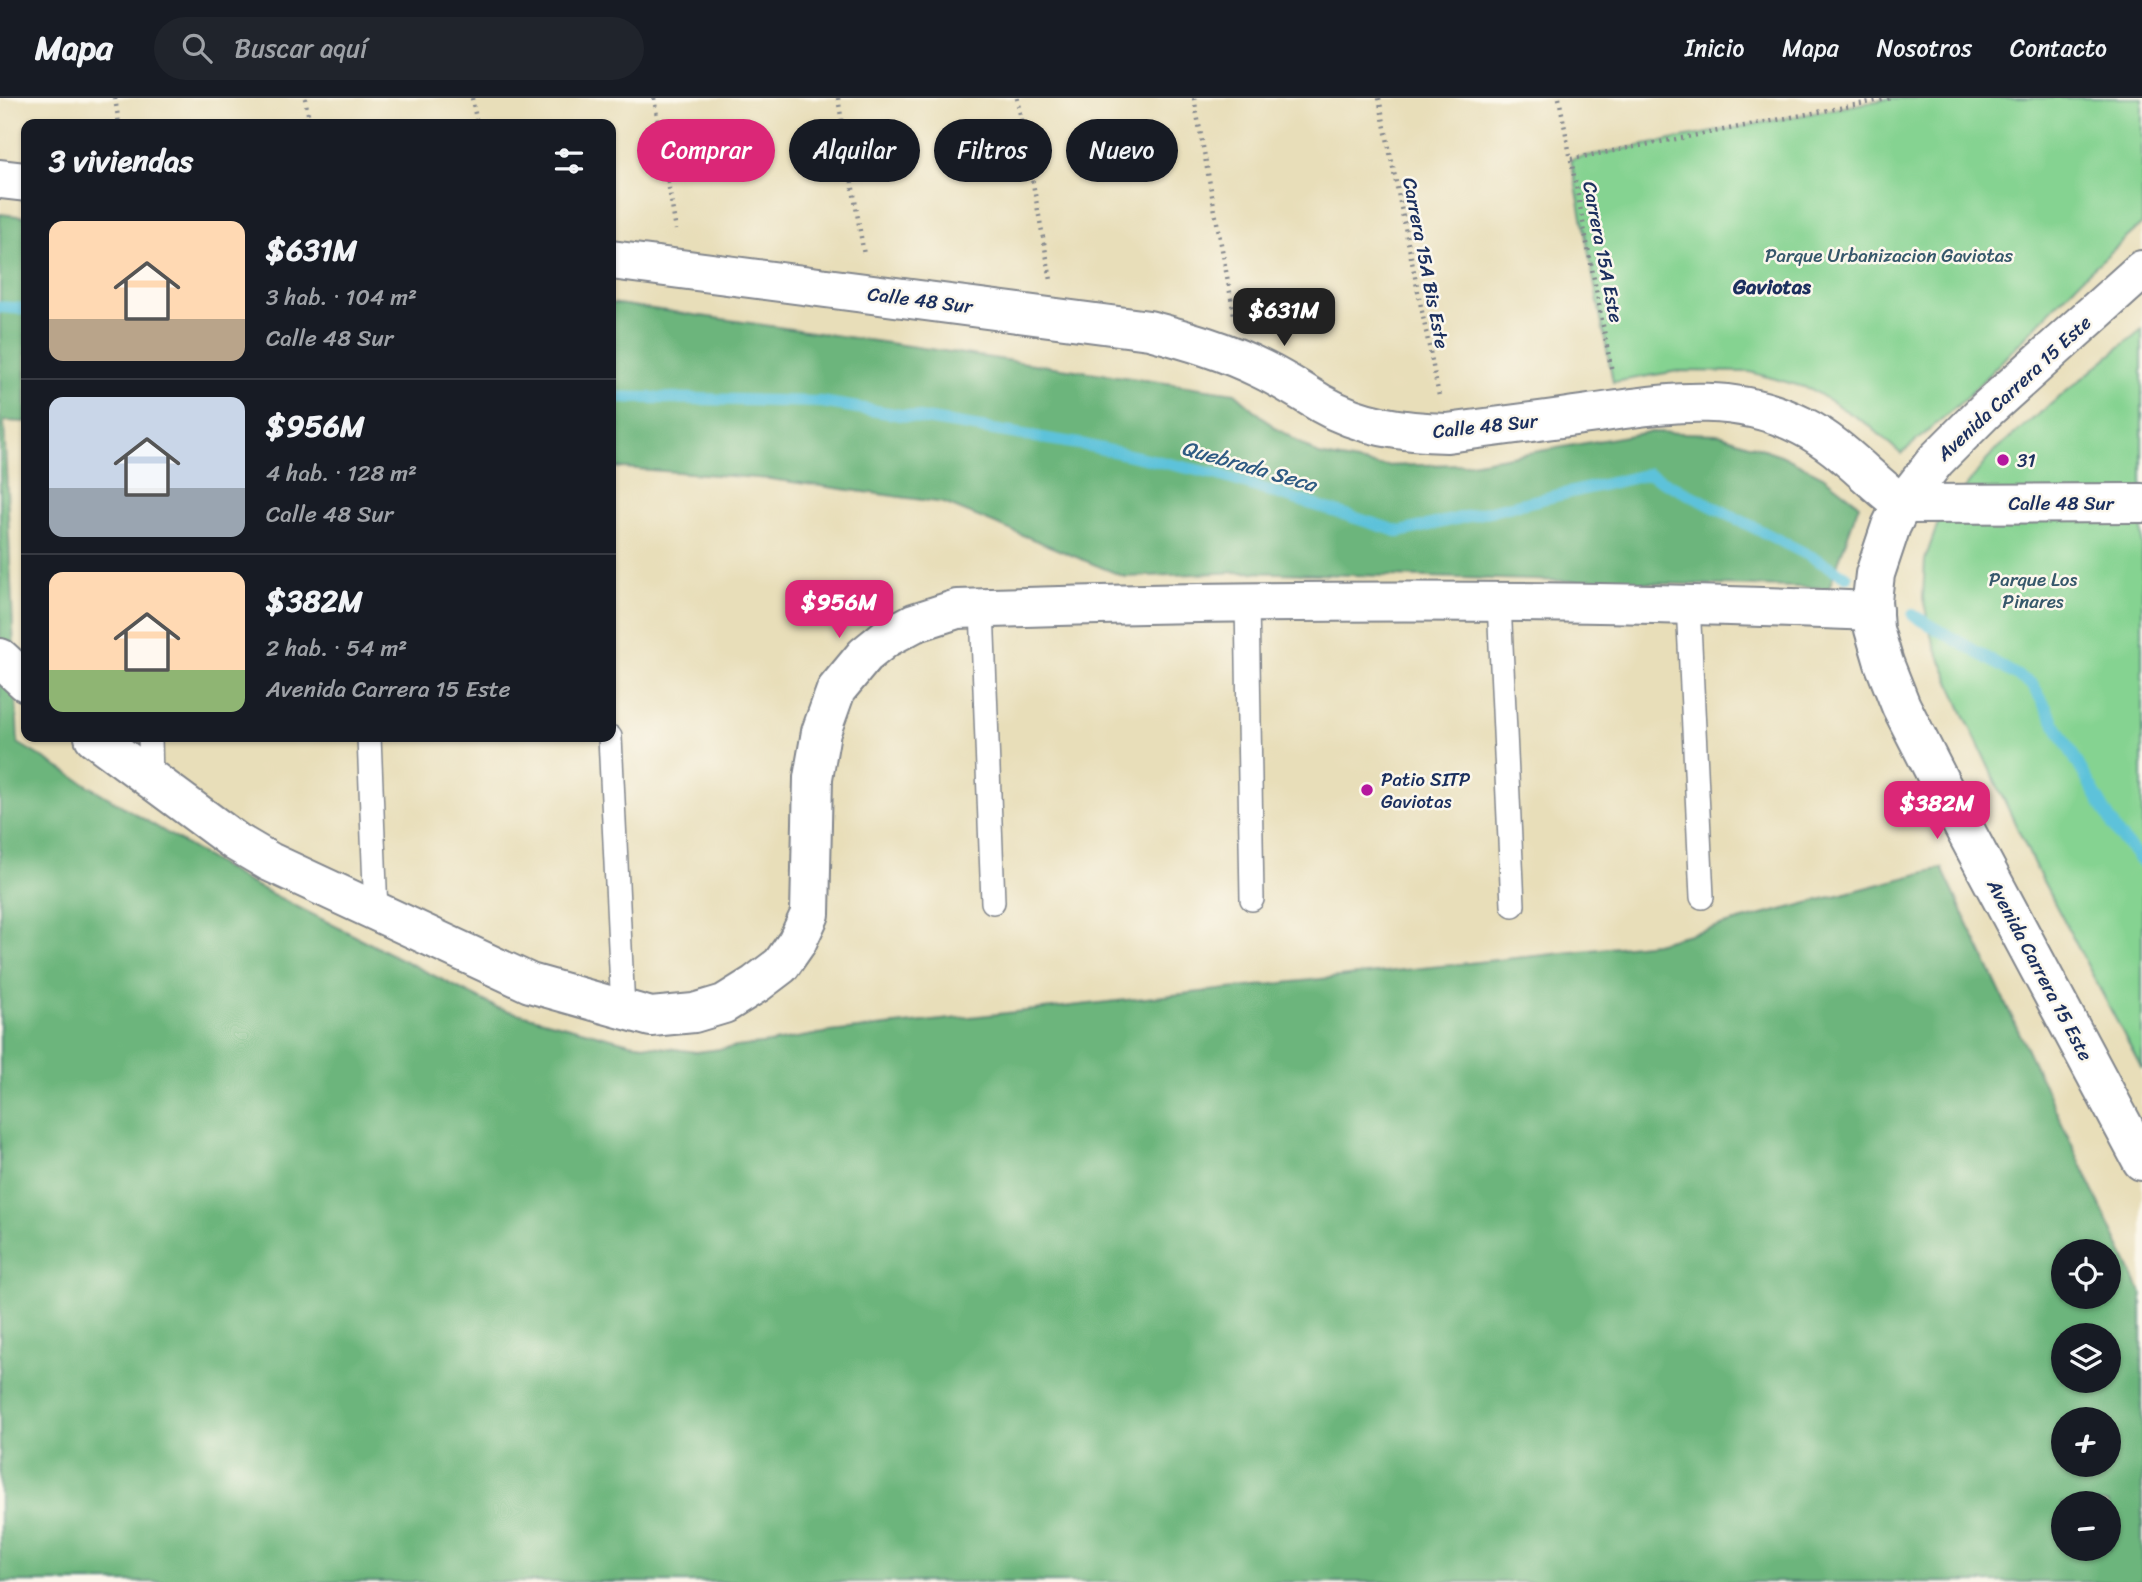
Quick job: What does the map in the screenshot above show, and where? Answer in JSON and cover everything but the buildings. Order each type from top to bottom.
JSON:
[{"type":"street","points":[[0,179],[21,181]]},
{"type":"street","name":"Calle 48 Sur","points":[[616,261],[1149,330],[1187,340],[1242,360],[1352,418],[1415,433],[1447,433],[1702,401],[1755,407],[1780,415],[1826,441],[1902,504],[2142,503]]},
{"type":"street","name":"Avenida Carrera 15 Este","points":[[2142,270],[1986,410],[1936,460],[1902,504],[1891,526],[1877,565],[1872,600],[1874,629],[1901,706],[2142,1160]]},
{"type":"street","points":[[101,742],[236,842],[259,855],[530,983],[651,1017],[694,1013],[724,1004],[782,965],[810,914],[813,778],[821,732],[836,690],[865,654],[886,638],[914,623],[957,609],[1247,602],[1688,603],[1873,611]]},
{"type":"street","points":[[0,658],[21,677]]},
{"type":"lane","points":[[1247,602],[1252,899]]},
{"type":"lane","points":[[1499,602],[1513,905]]},
{"type":"lane","points":[[1688,603],[1702,897]]},
{"type":"lane","points":[[982,608],[993,902]]},
{"type":"lane","points":[[149,742],[151,779]]},
{"type":"lane","points":[[369,742],[376,912]]},
{"type":"lane","points":[[610,742],[623,1010]]},
{"type":"path","points":[[115,98],[118,119]]},
{"type":"path","points":[[305,98],[309,119]]},
{"type":"path","points":[[472,98],[476,119]]},
{"type":"path","points":[[654,98],[682,269]]},
{"type":"path","points":[[838,98],[871,294]]},
{"type":"path","points":[[1017,98],[1059,318]]},
{"type":"path","points":[[1194,98],[1242,360]]},
{"type":"path","name":"Carrera 15A Bis Este","points":[[1379,98],[1447,433]]},
{"type":"path","name":"Carrera 15A Este","points":[[1559,98],[1619,410]]},
{"type":"path","points":[[1571,159],[1892,98]]},
{"type":"green space","name":"Parque Urbanizacion Gaviotas","points":[[1892,98],[2142,98],[2142,224],[2082,278],[1966,398],[1901,454],[1870,426],[1811,389],[1750,372],[1678,371],[1613,382],[1571,159]]},
{"type":"green space","points":[[0,214],[21,216],[21,422],[4,421],[18,743],[248,882],[498,1008],[630,1043],[696,1052],[830,1032],[1655,943],[1942,868],[2116,1239],[2051,1239],[2051,1309],[2121,1309],[2121,1249],[2142,1294],[2142,1582],[0,1582]]},
{"type":"green space","points":[[616,304],[1235,393],[1273,426],[1319,455],[1379,466],[1465,464],[1649,432],[1719,434],[1781,455],[1823,476],[1859,504],[1829,588],[1242,572],[1125,577],[944,503],[770,479],[616,467]]},
{"type":"green space","name":"Parque Los Pinares","points":[[2142,329],[2142,1069],[2035,866],[1962,710],[1932,639],[1923,598],[1925,560],[1938,523],[1994,451]]},
{"type":"waterway","name":"Quebrada Seca","points":[[0,307],[21,309]]},
{"type":"waterway","name":"Quebrada Seca","points":[[616,397],[821,402],[1085,445],[1219,475],[1400,532],[1649,474],[1847,577]]},
{"type":"waterway","name":"Quebrada Seca","points":[[1913,615],[2033,685],[2118,834],[2142,862]]},
{"type":"place","name":"31","points":[[2003,460]]},
{"type":"place","name":"Patio SITP Gaviotas","points":[[1367,790]]},
{"type":"district","name":"Gaviotas","points":[[1772,287]]}]
